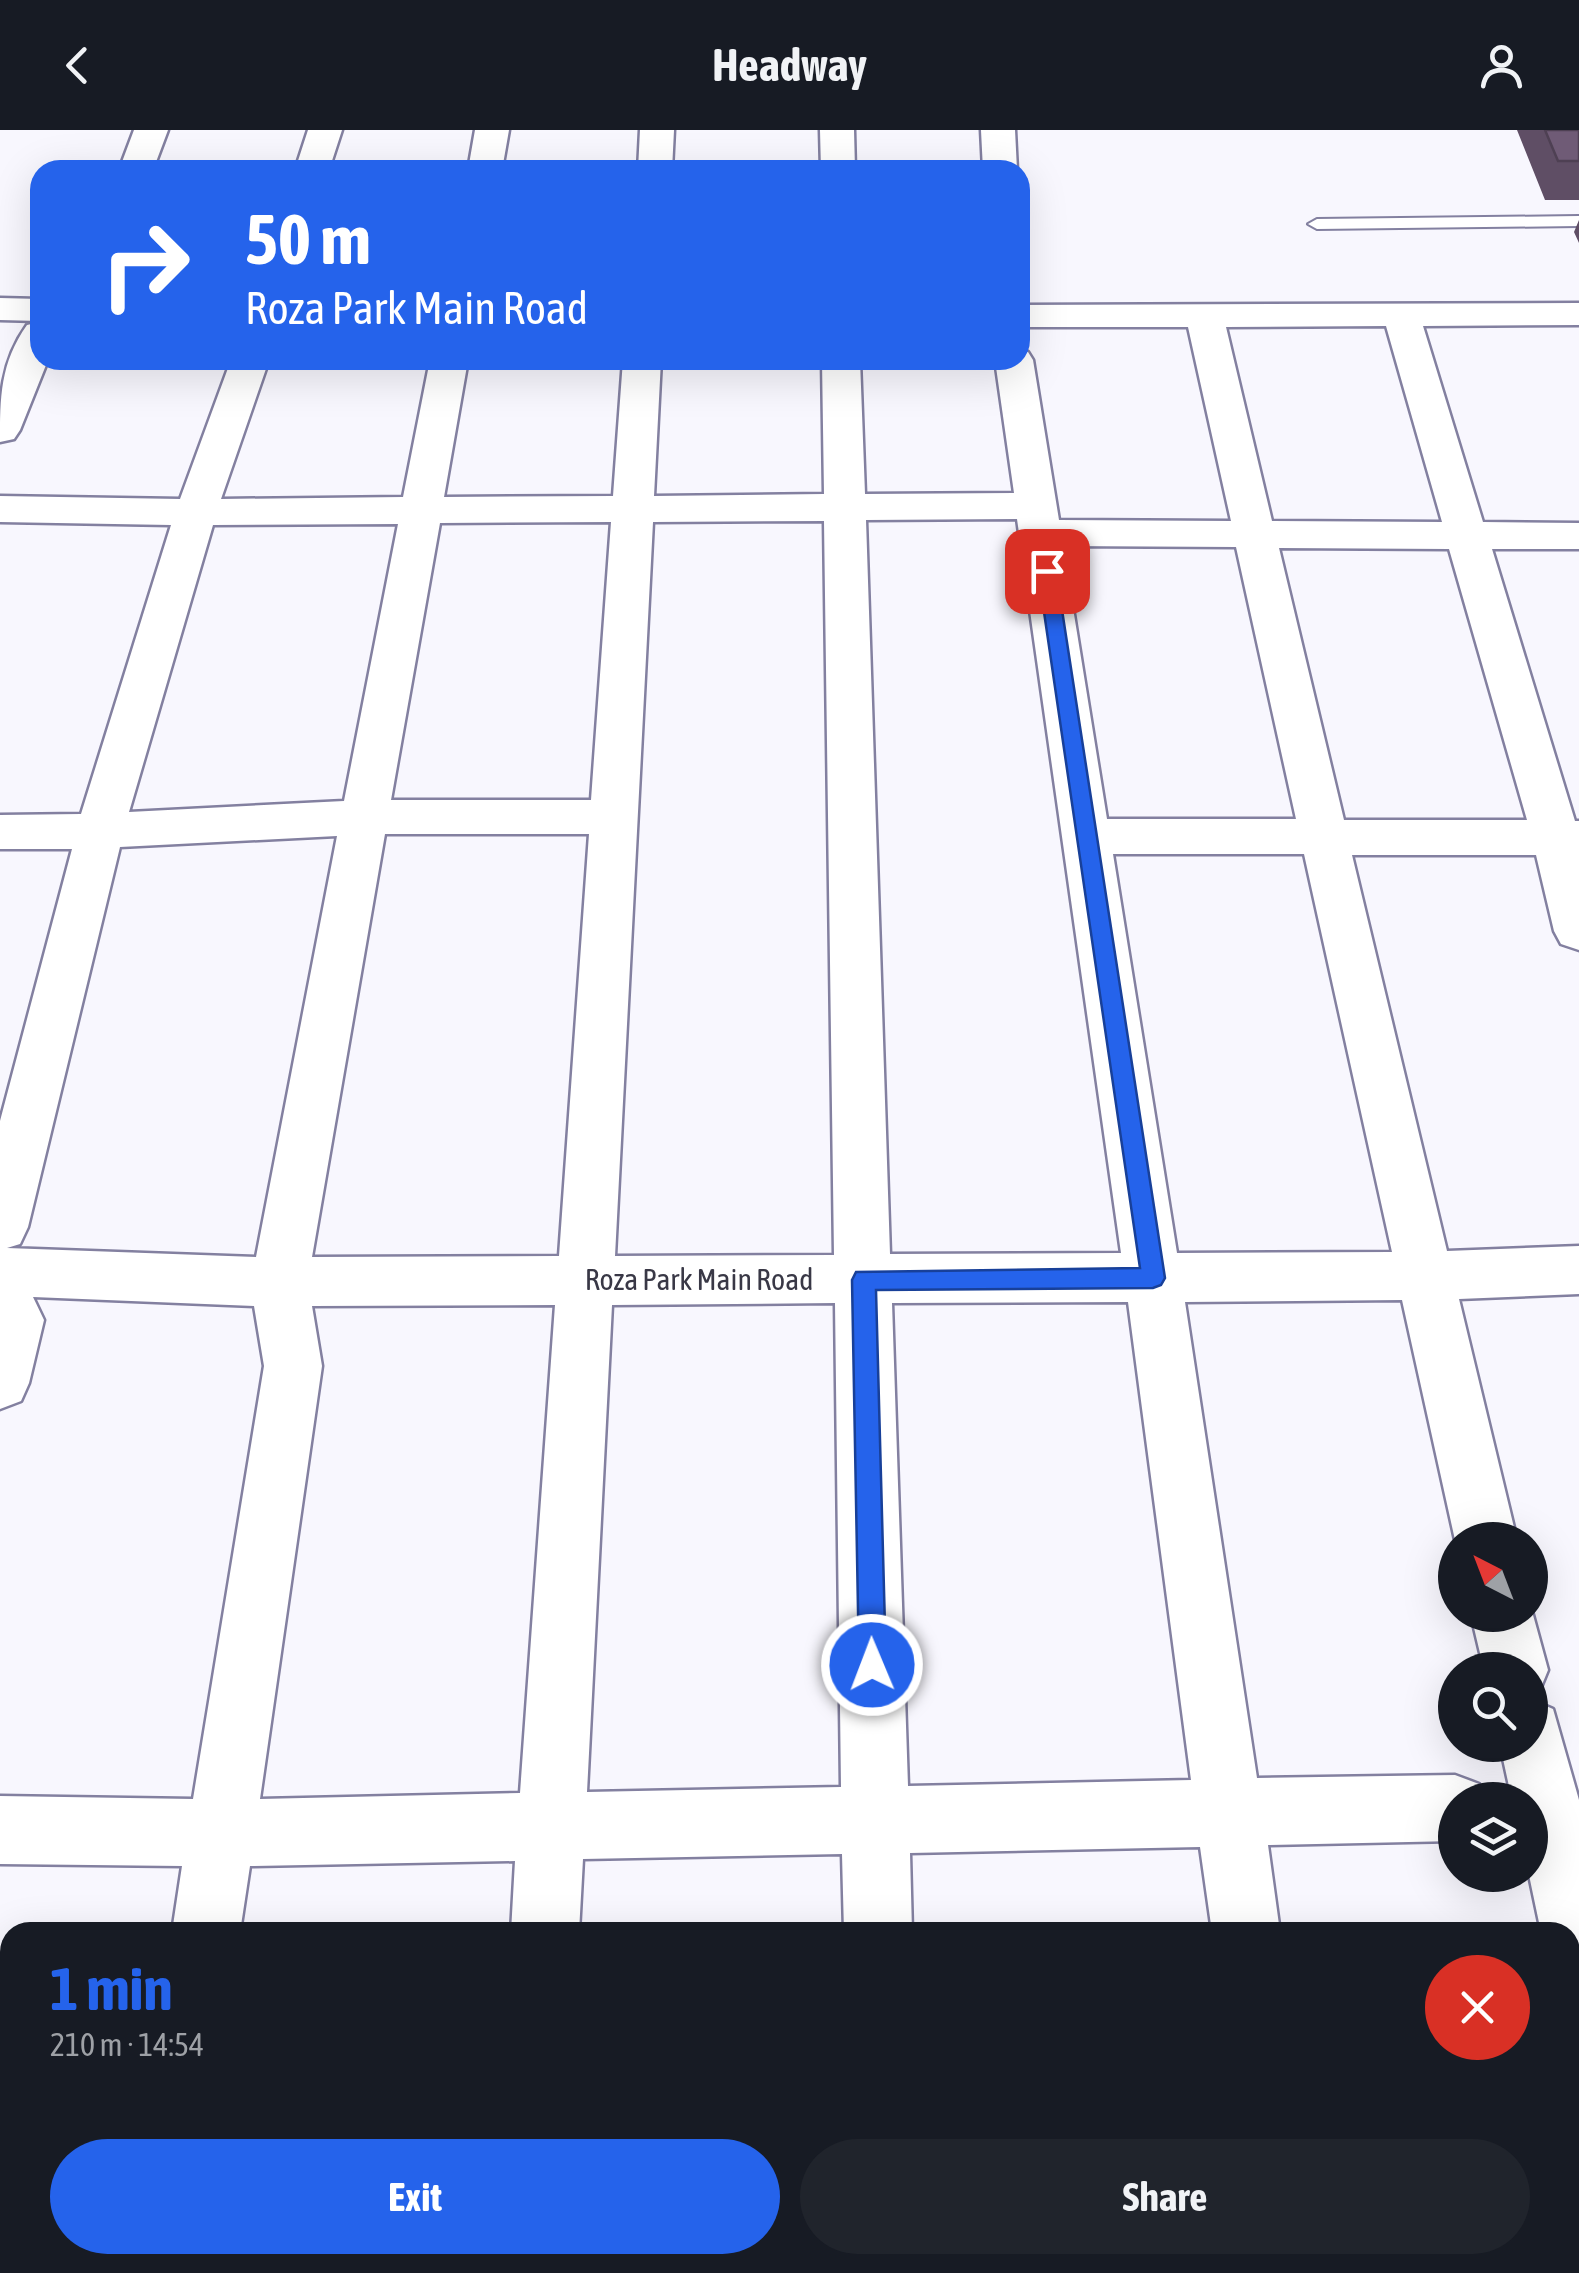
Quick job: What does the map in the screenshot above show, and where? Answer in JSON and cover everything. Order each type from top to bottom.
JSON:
[{"type":"street","points":[[140,160],[151,130]]},
{"type":"street","points":[[315,160],[325,130]]},
{"type":"street","points":[[486,160],[492,130]]},
{"type":"street","points":[[656,160],[657,130]]},
{"type":"street","points":[[837,130],[838,160]]},
{"type":"street","points":[[998,130],[1000,160]]},
{"type":"street","points":[[0,309],[30,310]]},
{"type":"street","points":[[1401,314],[1466,534],[1567,838],[1579,931]]},
{"type":"street","points":[[1030,316],[1401,314],[1578,318]]},
{"type":"street","points":[[1204,315],[1482,1522]]},
{"type":"street","points":[[0,430],[30,357]]},
{"type":"street","points":[[0,1227],[100,831],[196,512],[246,370]]},
{"type":"street","points":[[208,1922],[292,1366],[279,1282],[447,370]]},
{"type":"street","points":[[547,1922],[641,370]]},
{"type":"street","points":[[841,370],[878,1922]]},
{"type":"street","points":[[1015,370],[1153,1278],[1244,1922]]},
{"type":"street","points":[[0,509],[196,512],[842,508],[1255,534],[1579,536]]},
{"type":"street","points":[[0,832],[100,831],[366,816],[614,817]]},
{"type":"street","points":[[1087,836],[1567,838]]},
{"type":"street","name":"Roza Park Main Road","points":[[0,1272],[279,1282],[1426,1276],[1579,1270]]},
{"type":"street","points":[[0,1293],[15,1320],[0,1383]]},
{"type":"street","points":[[0,1830],[222,1832],[1438,1808]]},
{"type":"street","points":[[1548,1840],[1572,1922]]},
{"type":"lane","points":[[1316,224],[1579,220]]},
{"type":"building","points":[[1545,130],[1579,130],[1579,161],[1558,161]]},
{"type":"route","points":[[872,1665],[864,1280],[1153,1278],[1047,571]]}]
